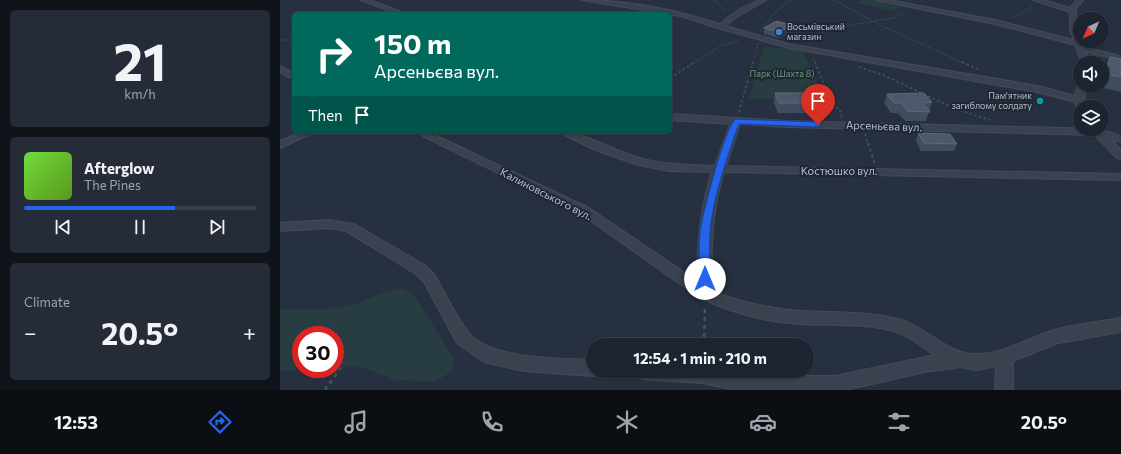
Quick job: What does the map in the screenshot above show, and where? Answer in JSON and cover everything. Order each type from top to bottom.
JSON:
[{"type":"street","points":[[364,0],[397,12]]},
{"type":"street","points":[[584,0],[666,12]]},
{"type":"street","points":[[672,20],[721,27],[733,17],[762,0]]},
{"type":"street","points":[[879,0],[1001,24],[1073,45]]},
{"type":"street","points":[[1035,1],[1073,11],[1076,4],[1080,0]]},
{"type":"street","points":[[620,6],[634,12]]},
{"type":"street","points":[[672,13],[682,14],[758,39],[780,44],[1038,89],[1073,102]]},
{"type":"street","points":[[1085,48],[1121,58]]},
{"type":"street","points":[[280,68],[291,76]]},
{"type":"street","points":[[280,78],[291,76]]},
{"type":"street","name":"Арсеньєва вул.","points":[[672,117],[861,126],[1073,130]]},
{"type":"street","points":[[705,294],[705,233],[708,211],[736,121]]},
{"type":"street","points":[[280,145],[305,134]]},
{"type":"street","name":"Калиновського вул.","points":[[424,134],[584,211],[705,294],[726,303],[763,312],[794,317],[857,319],[899,326],[913,331],[935,348],[958,360]]},
{"type":"street","name":"Костюшко вул.","points":[[568,134],[632,160],[654,166],[670,168],[1121,177]]},
{"type":"street","name":"Арсеньєва вул.","points":[[1109,135],[1121,139]]},
{"type":"street","points":[[1102,136],[1121,156]]},
{"type":"street","points":[[280,227],[329,224],[349,228],[421,270],[429,278],[463,338],[490,358],[524,363],[586,367]]},
{"type":"street","points":[[717,378],[744,384],[835,384],[925,364],[958,360],[977,362],[1004,357],[1059,336],[1121,325]]},
{"type":"street","points":[[1004,357],[1004,390]]},
{"type":"path","points":[[714,0],[733,17]]},
{"type":"path","points":[[736,121],[758,39],[759,30],[770,20],[772,15],[789,4],[790,0]]},
{"type":"path","points":[[834,0],[874,22],[980,70]]},
{"type":"path","points":[[1007,20],[1019,16],[1032,7],[1035,1]]},
{"type":"path","points":[[780,44],[786,40],[810,38],[828,29],[874,22],[912,11],[928,9]]},
{"type":"path","points":[[280,40],[292,40]]},
{"type":"path","points":[[672,77],[690,68],[706,53],[730,42],[737,40],[744,42]]},
{"type":"path","points":[[805,49],[812,55],[831,102],[842,113],[842,116],[833,125]]},
{"type":"path","points":[[855,66],[883,75],[956,109],[994,122]]},
{"type":"path","points":[[861,126],[878,171]]},
{"type":"path","points":[[704,338],[705,294]]},
{"type":"path","points":[[325,390],[333,378]]},
{"type":"green space","points":[[863,0],[873,0],[899,6],[892,11],[858,3]]},
{"type":"green space","name":"Парк (Шахта 8)","points":[[764,47],[802,50],[827,99],[749,99]]},
{"type":"green space","points":[[404,289],[415,297],[454,358],[452,371],[435,382],[396,380],[359,366],[344,367],[344,326],[292,326],[292,370],[280,371],[280,309],[316,310],[342,307],[358,303],[382,293]]},
{"type":"building","points":[[776,21],[793,25],[780,32],[764,28]]},
{"type":"building","points":[[1110,57],[1121,59],[1121,77],[1109,75]]},
{"type":"building","points":[[775,93],[827,93],[831,103],[779,103]]},
{"type":"building","points":[[924,93],[932,102],[923,103],[930,112],[908,111],[901,103],[894,103],[887,94]]},
{"type":"building","points":[[918,133],[950,134],[957,144],[924,143]]},
{"type":"place","name":"Восьмівський магазин","points":[[779,32]]},
{"type":"place","name":"Пам'ятник загиблому солдату","points":[[1040,101]]},
{"type":"route","points":[[705,279],[705,233],[708,211],[736,121],[818,125]]}]
